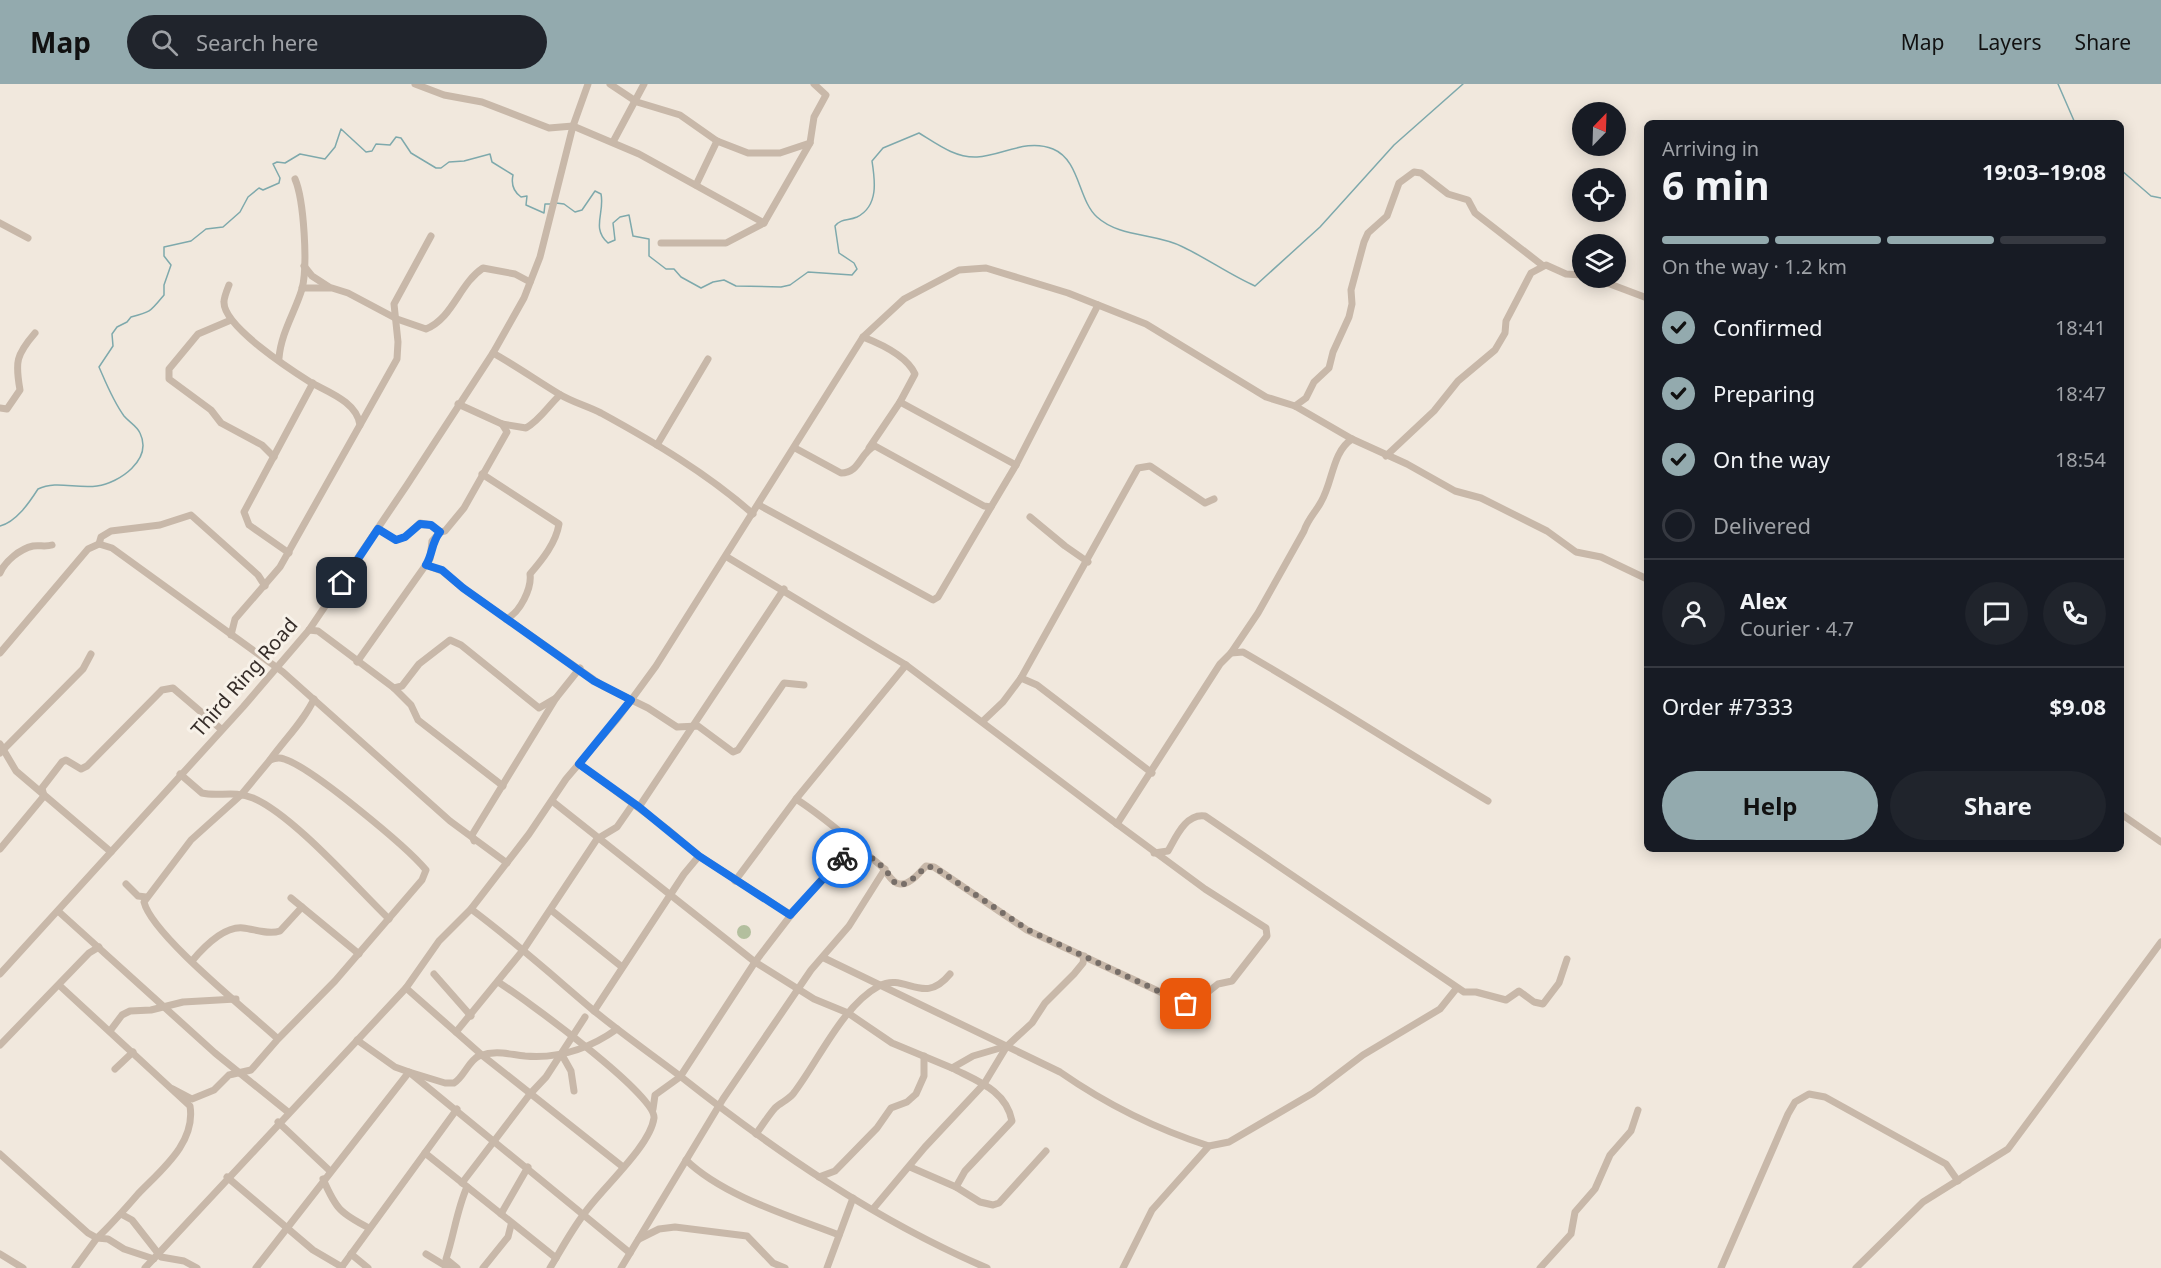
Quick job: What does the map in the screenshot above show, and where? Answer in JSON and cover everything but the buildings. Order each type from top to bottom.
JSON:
[{"type":"street","points":[[415,84],[444,95],[482,102],[549,128],[573,126],[613,142],[764,223]]},
{"type":"street","name":"Third Ring Road","points":[[0,974],[309,630],[378,529],[493,353],[530,282],[553,213],[573,126],[588,84]]},
{"type":"street","points":[[610,84],[637,102],[680,115],[717,141],[748,153],[780,153],[810,143]]},
{"type":"street","points":[[613,142],[625,116],[637,102],[644,84]]},
{"type":"street","points":[[661,243],[726,243],[764,223],[810,143],[814,117],[826,95],[814,84]]},
{"type":"street","points":[[696,185],[717,141]]},
{"type":"street","points":[[1295,406],[1306,398],[1314,382],[1329,368],[1353,304],[1351,290],[1368,233],[1387,216],[1404,177],[1414,172],[1421,172],[1448,194],[1468,200],[1475,213],[1542,265],[1553,266],[1566,274],[1572,274]]},
{"type":"street","points":[[279,358],[291,312],[303,288],[303,210],[301,192],[295,179]]},
{"type":"street","points":[[0,223],[28,238]]},
{"type":"street","points":[[231,635],[235,619],[265,586],[289,553],[360,425],[362,417],[397,359],[397,319],[394,304],[431,236]]},
{"type":"street","points":[[303,260],[305,270],[332,288],[348,293],[397,319],[426,329],[436,325],[469,280],[483,268],[515,274],[530,282]]},
{"type":"street","points":[[1386,456],[1434,411],[1458,381],[1495,350],[1505,333],[1506,321],[1531,273],[1542,265]]},
{"type":"street","points":[[145,1268],[278,1122],[406,988],[439,941],[471,909],[507,863],[579,764],[631,700],[727,557],[863,337],[904,298],[959,270],[986,268],[1098,305],[1146,324],[1266,397],[1295,406],[1352,439],[1407,464],[1455,491],[1481,498],[1547,531],[1576,552],[1601,557],[1644,578]]},
{"type":"street","points":[[229,285],[224,302],[231,320],[252,342],[313,383],[340,398],[362,417]]},
{"type":"street","points":[[303,288],[332,288]]},
{"type":"street","points":[[1620,288],[1644,297]]},
{"type":"street","points":[[759,505],[933,600],[938,597],[1016,465],[1098,305]]},
{"type":"street","points":[[231,320],[198,334],[169,369],[169,379],[211,410],[221,423],[262,445],[274,457]]},
{"type":"street","points":[[0,408],[7,409],[20,390],[16,369],[25,345],[35,333]]},
{"type":"street","points":[[795,448],[841,473],[854,471],[900,402],[915,374],[911,365],[878,343],[863,337]]},
{"type":"street","points":[[493,353],[530,373],[560,395],[598,411],[657,445],[725,489],[753,514]]},
{"type":"street","points":[[657,445],[708,359]]},
{"type":"street","points":[[289,553],[249,525],[244,512],[313,383]]},
{"type":"street","points":[[458,405],[502,424],[526,428],[536,422],[560,395]]},
{"type":"street","points":[[900,402],[1016,465]]},
{"type":"street","points":[[357,662],[430,559],[432,541],[440,532],[445,531],[464,508],[507,432],[502,424]]},
{"type":"street","points":[[1117,824],[1152,773],[1220,664],[1231,653],[1258,613],[1304,531],[1309,517],[1321,502],[1337,457],[1345,443],[1352,439]]},
{"type":"street","points":[[869,448],[875,446],[984,506],[991,507]]},
{"type":"street","points":[[983,721],[1003,702],[1021,678],[1088,562],[1133,475],[1143,465],[1150,466],[1205,503],[1214,499]]},
{"type":"street","points":[[482,474],[559,524],[557,534],[538,567],[530,574],[530,587],[518,609],[506,619]]},
{"type":"street","points":[[99,544],[101,537],[111,531],[160,525],[191,514],[258,575],[265,586]]},
{"type":"street","points":[[1030,516],[1088,562]]},
{"type":"street","points":[[378,529],[396,540],[405,537],[420,524],[431,525],[440,532]]},
{"type":"street","points":[[0,653],[88,549],[99,544],[112,548],[314,699],[474,841],[507,863]]},
{"type":"street","points":[[0,573],[3,567],[22,550],[36,545],[52,545]]},
{"type":"street","points":[[727,557],[784,589],[906,665],[983,721],[1089,806],[1205,889],[1257,920],[1266,928],[1267,936],[1232,981],[1218,984],[1190,1004],[1028,930],[934,867],[926,867],[909,882],[901,885],[895,883],[885,869],[796,799]]},
{"type":"street","points":[[426,565],[442,570],[506,619],[603,686],[648,708],[676,727],[698,726],[733,752],[738,750],[784,682],[804,685]]},
{"type":"street","points":[[456,1032],[524,949],[597,839],[616,827],[636,806],[784,589]]},
{"type":"street","points":[[309,630],[318,631],[394,688],[411,705],[418,720],[503,786]]},
{"type":"street","points":[[394,688],[402,686],[419,664],[450,640],[461,645],[539,708],[556,698]]},
{"type":"street","points":[[1231,653],[1244,652],[1327,700],[1384,738],[1488,801]]},
{"type":"street","points":[[92,654],[83,669],[1,749],[16,771],[111,852]]},
{"type":"street","points":[[735,881],[796,799],[906,665]]},
{"type":"street","points":[[474,841],[472,834],[556,698],[580,668]]},
{"type":"street","points":[[1021,678],[1037,685],[1152,773]]},
{"type":"street","points":[[44,796],[42,788],[62,762],[66,760],[81,769],[87,766],[162,690],[173,688],[221,729]]},
{"type":"street","points":[[278,1039],[192,961],[150,918],[144,902],[191,840],[241,795],[296,724],[306,716],[314,699]]},
{"type":"street","points":[[173,1089],[192,1099],[214,1090],[229,1075],[251,1070],[359,954],[422,880],[426,870],[412,854],[313,777],[286,760],[270,760]]},
{"type":"street","points":[[579,764],[699,856],[790,915]]},
{"type":"street","points":[[180,774],[202,793],[228,792],[252,798],[267,807],[292,825],[389,919]]},
{"type":"street","points":[[0,849],[44,796]]},
{"type":"street","points":[[552,801],[597,839],[672,893],[755,962],[814,999],[848,1013],[892,1043],[952,1068],[999,1094],[1010,1108],[1012,1121],[966,1171],[956,1187]]},
{"type":"street","points":[[1154,853],[1168,850],[1190,819],[1198,815],[1205,816],[1456,989],[1506,1000],[1519,992],[1534,1002],[1543,1004],[1559,983],[1567,959]]},
{"type":"street","points":[[2124,816],[2161,842]]},
{"type":"street","points":[[644,1099],[656,1095],[680,1077],[755,962],[790,915],[854,843]]},
{"type":"street","points":[[594,1011],[699,856]]},
{"type":"street","points":[[621,1268],[719,1107],[798,990],[849,926],[885,869]]},
{"type":"street","points":[[126,884],[138,896],[146,897]]},
{"type":"street","points":[[291,898],[359,954]]},
{"type":"street","points":[[192,961],[202,950],[228,931],[241,928],[249,931],[280,931],[302,907]]},
{"type":"street","points":[[471,909],[524,949],[594,1011],[756,1134],[853,1198],[949,1252],[987,1268]]},
{"type":"street","points":[[551,910],[622,967]]},
{"type":"street","points":[[58,911],[240,1074],[288,1112]]},
{"type":"street","points":[[89,952],[92,940]]},
{"type":"street","points":[[1856,1268],[1923,1202],[2008,1149],[2161,942]]},
{"type":"street","points":[[0,1045],[89,952],[99,947]]},
{"type":"street","points":[[873,1209],[925,1146],[984,1084],[1007,1046],[1032,1023],[1045,1004],[1083,963],[1084,956]]},
{"type":"street","points":[[824,958],[1060,1072],[1094,1096],[1125,1113],[1209,1146],[1229,1142],[1313,1093],[1363,1055],[1440,1009],[1456,989]]},
{"type":"street","points":[[434,974],[471,1016]]},
{"type":"street","points":[[756,1134],[776,1106],[791,1097],[848,1013],[879,986],[891,982],[926,990],[936,987],[950,974]]},
{"type":"street","points":[[498,982],[534,1005],[572,1036],[653,1109]]},
{"type":"street","points":[[59,985],[173,1089],[190,1106],[192,1115],[187,1135],[173,1158],[97,1238],[75,1268]]},
{"type":"street","points":[[406,988],[530,1095],[623,1167]]},
{"type":"street","points":[[219,999],[223,989]]},
{"type":"street","points":[[110,1030],[122,1015],[130,1011],[219,999],[236,999]]},
{"type":"street","points":[[457,1268],[446,1259],[465,1185],[494,1140],[562,1054],[585,1017]]},
{"type":"street","points":[[357,1040],[395,1067],[445,1083],[454,1083],[462,1078],[478,1056],[499,1051],[535,1057],[562,1054],[593,1045],[617,1029]]},
{"type":"street","points":[[952,1068],[974,1056],[1007,1046]]},
{"type":"street","points":[[115,1069],[134,1052]]},
{"type":"street","points":[[562,1054],[571,1071],[574,1091]]},
{"type":"street","points":[[819,1177],[835,1171],[877,1128],[891,1108],[907,1102],[916,1094],[924,1076],[924,1056]]},
{"type":"street","points":[[251,1070],[251,1083]]},
{"type":"street","points":[[409,1072],[528,1167],[630,1253]]},
{"type":"street","points":[[256,1268],[286,1226],[409,1072]]},
{"type":"street","points":[[1720,1268],[1788,1114],[1795,1102],[1809,1094],[1825,1096],[1946,1164],[1958,1181]]},
{"type":"street","points":[[550,1268],[584,1213],[643,1142],[654,1119],[653,1109],[656,1095]]},
{"type":"street","points":[[228,1177],[314,1250],[341,1267],[457,1109]]},
{"type":"street","points":[[1540,1268],[1571,1234],[1575,1212],[1595,1190],[1610,1155],[1631,1131],[1638,1110]]},
{"type":"street","points":[[278,1122],[330,1171]]},
{"type":"street","points":[[1123,1268],[1152,1210],[1209,1146]]},
{"type":"street","points":[[910,1167],[956,1187],[980,1202],[993,1205],[999,1203],[1046,1151]]},
{"type":"street","points":[[425,1153],[556,1258]]},
{"type":"street","points":[[0,1154],[88,1233],[97,1238],[108,1239],[124,1249],[184,1261],[197,1268]]},
{"type":"street","points":[[686,1160],[704,1176],[787,1215],[838,1235]]},
{"type":"street","points":[[501,1214],[528,1167]]},
{"type":"street","points":[[324,1179],[334,1205],[340,1213],[369,1228]]},
{"type":"street","points":[[827,1268],[853,1198]]},
{"type":"street","points":[[121,1214],[132,1220],[156,1257]]},
{"type":"street","points":[[483,1268],[508,1237],[511,1225]]},
{"type":"street","points":[[639,1239],[659,1229],[675,1227],[747,1236],[773,1263],[785,1268]]},
{"type":"street","points":[[0,1254],[16,1266],[23,1268]]},
{"type":"street","points":[[351,1254],[368,1268]]},
{"type":"street","points":[[426,1254],[449,1268]]},
{"type":"green space","points":[[744,925],[749,927],[751,932],[749,937],[744,939],[739,937],[737,932],[739,927]]},
{"type":"waterway","points":[[556,203],[564,204],[575,212],[582,210],[595,191],[601,194],[599,226],[600,232],[608,243],[615,240],[613,223],[620,217],[629,215],[633,236],[649,239],[649,256],[666,269],[674,269],[681,277],[701,288],[724,280],[736,286],[781,287],[790,285],[808,272],[852,275],[857,269],[854,263],[839,253],[835,226],[857,217],[869,206],[874,192],[872,161],[883,148],[919,133],[946,150],[969,157],[986,156],[1024,146],[1043,146],[1062,154],[1069,162],[1091,210],[1106,224],[1116,229],[1173,243],[1255,286],[1320,227],[1394,145],[1463,84]]},
{"type":"waterway","points":[[2058,84],[2074,120]]},
{"type":"waterway","points":[[0,526],[17,516],[38,489],[52,485],[89,487],[106,484],[124,475],[138,461],[143,443],[140,433],[120,410],[99,367],[113,346],[112,334],[117,327],[131,317],[150,311],[164,295],[164,285],[171,265],[164,256],[164,247],[191,241],[206,229],[223,227],[240,212],[248,197],[259,188],[263,190],[279,183],[280,178],[273,164],[285,163],[300,154],[325,159],[335,147],[341,129],[366,152],[372,151],[376,144],[390,145],[396,137],[401,138],[411,153],[436,168],[441,168],[449,162],[464,161],[490,154],[492,162],[513,175],[513,185],[517,193],[521,197],[527,196],[526,205],[544,213],[545,204],[551,204]]},
{"type":"waterway","points":[[2124,173],[2151,196],[2161,198]]},
{"type":"way so far","points":[[842,858],[854,843],[885,869],[895,883],[901,885],[909,882],[926,867],[934,867],[1028,930],[1186,1004]]},
{"type":"route","points":[[342,583],[378,529],[396,540],[405,537],[420,524],[431,525],[440,532],[432,541],[430,559],[426,565],[442,570],[506,619],[580,668],[594,681],[631,700],[579,764],[639,807],[699,856],[790,915],[842,858]]}]
